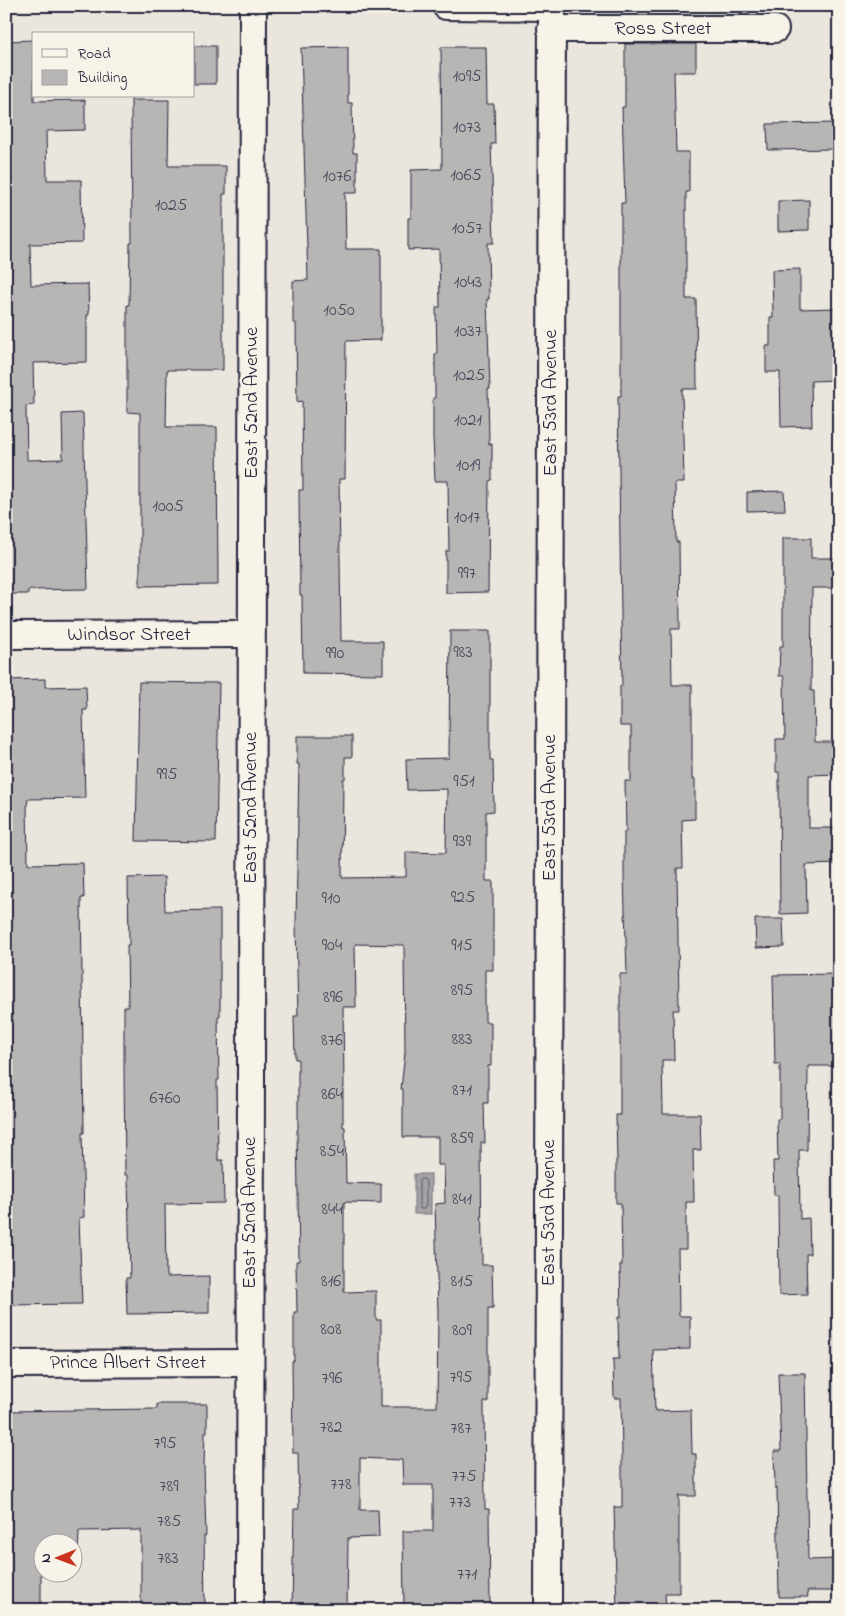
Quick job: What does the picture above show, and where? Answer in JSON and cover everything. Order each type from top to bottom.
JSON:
[{"type":"street","name":"East 52nd Avenue","points":[[250,1610],[253,6]]},
{"type":"street","name":"Ross Street","points":[[446,6],[775,29]]},
{"type":"street","name":"East 53rd Avenue","points":[[548,1610],[552,14]]},
{"type":"street","name":"Windsor Street","points":[[6,635],[251,634]]},
{"type":"street","name":"Prince Albert Street","points":[[6,1364],[250,1363]]},
{"type":"shaded area","points":[[829,1069],[839,1069],[839,1546],[830,1546]]},
{"type":"water","points":[[414,1174],[431,1174],[431,1214],[414,1214]]},
{"type":"building","points":[[32,40],[32,98],[34,98],[34,101],[85,100],[85,130],[46,131],[47,180],[81,180],[82,243],[30,244],[31,285],[88,284],[87,362],[33,363],[34,405],[26,406],[27,460],[63,459],[62,414],[83,413],[88,589],[28,590],[28,594],[6,594],[6,41]]},
{"type":"building","points":[[625,44],[696,44],[696,72],[674,72],[676,152],[689,152],[689,192],[686,192],[686,299],[696,299],[697,389],[682,389],[684,483],[675,483],[676,542],[679,542],[680,629],[671,629],[672,685],[692,685],[692,780],[695,779],[695,819],[682,820],[683,868],[677,868],[679,1010],[673,1010],[674,1060],[662,1060],[663,1114],[700,1114],[701,1150],[693,1150],[694,1202],[686,1202],[686,1249],[678,1249],[679,1316],[690,1316],[690,1349],[653,1350],[655,1411],[691,1410],[692,1454],[696,1454],[696,1496],[679,1496],[679,1593],[665,1593],[666,1610],[617,1610],[614,1507],[622,1507],[621,1398],[614,1398],[613,1359],[619,1359],[618,1317],[621,1317],[620,1265],[622,1265],[621,1203],[616,1203],[616,1115],[620,1115],[620,974],[627,974],[624,876],[624,832],[626,832],[625,781],[631,781],[631,726],[620,726],[620,686],[622,686],[618,396],[621,396],[621,203],[625,203],[622,107],[625,107]]},
{"type":"building","points":[[195,46],[216,46],[216,84],[195,84]]},
{"type":"building","points":[[348,47],[348,103],[352,103],[353,153],[357,153],[357,193],[345,193],[346,249],[381,249],[381,340],[346,341],[345,479],[339,479],[341,641],[383,641],[383,674],[303,673],[299,490],[303,490],[302,401],[297,402],[296,323],[293,323],[293,281],[308,280],[301,48]]},
{"type":"building","points":[[441,47],[486,47],[487,104],[494,104],[495,144],[491,144],[494,243],[488,243],[489,299],[487,299],[490,389],[488,389],[489,444],[492,444],[492,480],[489,481],[488,592],[446,593],[446,551],[449,551],[448,481],[435,481],[433,437],[435,354],[437,354],[436,307],[440,307],[439,249],[408,250],[408,218],[411,218],[411,170],[442,169]]},
{"type":"building","points":[[131,100],[169,100],[168,166],[226,166],[226,194],[223,194],[223,370],[167,370],[166,427],[217,427],[218,585],[140,586],[140,413],[127,412],[127,305],[129,305],[130,243],[132,243]]},
{"type":"building","points":[[839,123],[839,149],[768,150],[767,124]]},
{"type":"building","points":[[809,200],[809,230],[778,231],[778,201]]},
{"type":"building","points":[[800,269],[800,309],[839,308],[839,380],[811,381],[812,426],[781,427],[780,372],[766,372],[766,346],[770,346],[770,317],[773,317],[772,270]]},
{"type":"building","points":[[784,491],[785,510],[747,511],[747,492]]},
{"type":"building","points":[[783,538],[811,538],[811,558],[839,558],[839,588],[812,588],[811,691],[814,691],[815,742],[839,742],[839,774],[809,775],[809,828],[839,828],[839,864],[806,865],[807,913],[780,914],[779,772],[776,772],[776,739],[785,739],[784,676],[779,676],[780,646],[783,646]]},
{"type":"building","points":[[450,631],[490,631],[490,760],[493,760],[494,811],[486,812],[486,881],[493,881],[493,970],[485,970],[485,1022],[491,1022],[491,1066],[488,1066],[488,1103],[484,1103],[485,1143],[481,1143],[482,1265],[492,1265],[493,1308],[488,1308],[488,1402],[484,1402],[485,1509],[489,1509],[490,1610],[404,1610],[403,1531],[433,1531],[433,1485],[403,1485],[402,1460],[360,1458],[360,1510],[378,1510],[379,1537],[348,1538],[347,1610],[292,1610],[294,1509],[299,1509],[298,1453],[293,1453],[292,1361],[294,1361],[294,1312],[297,1312],[296,1261],[299,1261],[298,1059],[295,1059],[294,1016],[298,1016],[296,924],[299,764],[297,764],[297,736],[352,736],[352,757],[345,757],[345,779],[343,779],[342,878],[406,877],[406,852],[446,853],[447,789],[407,790],[406,759],[449,758]],"holes":[[[355,944],[404,945],[405,1053],[401,1089],[403,1089],[403,1137],[438,1137],[438,1165],[444,1165],[445,1203],[435,1204],[438,1313],[437,1407],[381,1407],[381,1320],[376,1320],[376,1291],[344,1292],[344,1202],[381,1203],[381,1184],[346,1183],[345,1127],[343,1127],[343,1007],[356,1007]]]},
{"type":"building","points":[[45,679],[45,687],[86,686],[87,710],[83,710],[85,798],[28,799],[27,805],[28,864],[83,863],[84,898],[81,898],[84,1217],[79,1218],[82,1304],[6,1305],[6,680]]},
{"type":"building","points":[[139,682],[219,683],[216,842],[136,841]]},
{"type":"building","points":[[164,877],[165,911],[220,910],[219,1080],[217,1080],[218,1160],[223,1160],[224,1203],[165,1204],[166,1277],[209,1276],[209,1313],[127,1314],[126,1278],[130,1278],[128,1175],[125,1175],[124,1007],[128,1007],[128,878]]},
{"type":"building","points":[[755,919],[783,919],[784,947],[756,948]]},
{"type":"building","points":[[839,974],[839,1066],[808,1066],[807,1150],[799,1150],[800,1219],[809,1218],[810,1254],[806,1254],[807,1294],[779,1295],[778,1195],[774,1195],[773,1161],[778,1161],[777,1119],[780,1119],[780,1064],[775,1064],[773,975]]},
{"type":"building","points":[[778,1373],[805,1373],[808,1560],[839,1559],[839,1591],[807,1591],[808,1597],[779,1597],[777,1488],[775,1488],[774,1451],[781,1451]]},
{"type":"building","points":[[157,1404],[207,1404],[204,1465],[206,1536],[204,1536],[205,1608],[141,1609],[141,1530],[79,1531],[79,1534],[32,1534],[32,1584],[41,1584],[41,1610],[6,1610],[6,1411],[157,1409]]}]
